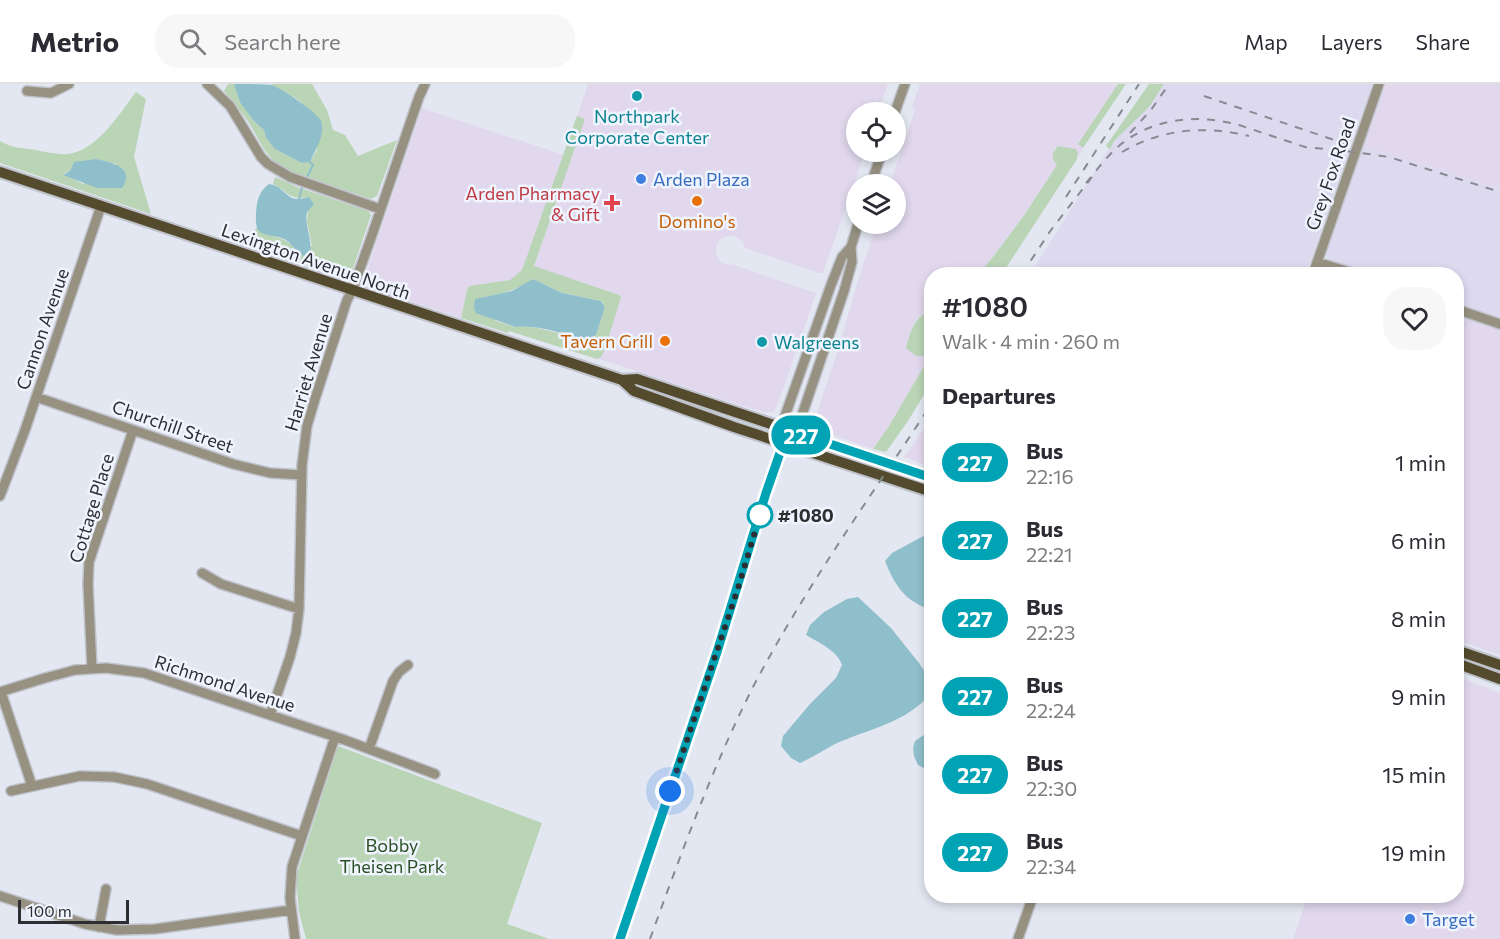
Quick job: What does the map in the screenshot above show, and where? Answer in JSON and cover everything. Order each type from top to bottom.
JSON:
[{"type":"main road","name":"Lexington Avenue North","points":[[0,172],[622,380],[637,379],[924,475]]},
{"type":"main road","name":"Lexington Avenue North","points":[[622,380],[634,391],[783,444],[924,489]]},
{"type":"main road","points":[[1464,653],[1500,665]]},
{"type":"main road","points":[[1464,666],[1500,679]]},
{"type":"street","points":[[27,91],[51,93],[69,84]]},
{"type":"street","points":[[207,84],[230,106],[261,157],[273,168],[290,177],[380,209]]},
{"type":"street","name":"Harriet Avenue","points":[[270,715],[294,646],[299,609],[304,445],[312,408],[347,300],[425,84]]},
{"type":"street","points":[[899,102],[905,84]]},
{"type":"street","name":"Grey Fox Road","points":[[1315,267],[1379,84]]},
{"type":"street","name":"Cannon Avenue","points":[[0,496],[101,206]]},
{"type":"street","points":[[788,430],[800,421],[846,285],[852,262],[851,247],[855,234]]},
{"type":"street","points":[[620,939],[717,652],[788,430],[785,416],[831,285],[842,257],[851,247]]},
{"type":"street","points":[[1317,262],[1333,267]]},
{"type":"street","points":[[1464,312],[1500,324]]},
{"type":"street","name":"Churchill Street","points":[[36,398],[251,469],[302,475]]},
{"type":"street","name":"Cottage Place","points":[[92,669],[89,562],[133,430]]},
{"type":"street","points":[[202,573],[221,584],[299,609]]},
{"type":"street","points":[[369,749],[393,681],[408,665]]},
{"type":"street","name":"Richmond Avenue","points":[[1,692],[58,674],[92,669],[144,673],[335,737],[435,774]]},
{"type":"street","points":[[1,692],[32,786]]},
{"type":"street","points":[[295,939],[291,910],[292,867],[335,737]]},
{"type":"street","points":[[11,790],[80,776],[105,776],[130,780],[302,836]]},
{"type":"street","points":[[99,927],[106,889]]},
{"type":"street","points":[[0,897],[67,919],[117,930],[155,929],[291,910]]},
{"type":"street","points":[[1018,939],[1031,903]]},
{"type":"shaded area","name":"Arden Plaza","points":[[588,84],[888,84],[882,102],[846,102],[846,162],[862,162],[857,174],[846,174],[846,207],[823,273],[745,248],[743,242],[735,236],[727,236],[716,245],[717,257],[722,263],[816,293],[774,412],[763,412],[597,359],[621,297],[534,267],[584,119],[577,116]]},
{"type":"shaded area","points":[[920,84],[1118,84],[1078,144],[1083,148],[1078,157],[1078,154],[1056,167],[1023,217],[984,267],[924,267],[924,313],[913,325],[906,348],[924,356],[924,366],[873,449],[818,430],[814,421],[874,234],[906,234],[906,174],[893,174],[897,162],[906,162],[906,137],[915,110],[912,107]]},
{"type":"shaded area","points":[[1164,84],[1373,84],[1308,267],[1034,267],[1114,141],[1149,107]]},
{"type":"shaded area","points":[[1386,84],[1500,84],[1500,189],[1363,146]]},
{"type":"shaded area","points":[[422,108],[564,155],[522,270],[510,280],[469,286],[461,318],[369,287],[364,280]]},
{"type":"shaded area","points":[[1363,146],[1500,189],[1500,318],[1464,305],[1464,267],[1350,267],[1332,261],[1326,253]]},
{"type":"shaded area","points":[[1464,316],[1500,329],[1500,655],[1464,642]]},
{"type":"shaded area","points":[[924,428],[924,464],[904,457]]},
{"type":"shaded area","points":[[1464,679],[1500,693],[1500,939],[1293,939],[1306,903],[1464,903]]},
{"type":"green space","points":[[228,84],[234,84],[253,120],[264,130],[271,144],[302,163],[310,161],[317,150],[306,107],[271,84],[312,84],[327,110],[333,130],[345,135],[358,156],[397,140],[377,196],[371,199],[292,172],[275,162],[224,91]]},
{"type":"green space","points":[[1118,84],[1126,84],[1083,148],[1078,144]]},
{"type":"green space","points":[[1149,84],[1164,84],[1149,107],[1114,141],[1110,149],[1106,146]]},
{"type":"green space","points":[[136,92],[146,99],[134,157],[151,214],[0,163],[0,141],[13,146],[56,154],[68,154],[89,146],[107,130]],"holes":[[[96,159],[117,164],[83,184],[63,174]]]},
{"type":"green space","points":[[577,116],[585,119],[534,266],[621,297],[601,357],[597,359],[461,318],[469,286],[510,280],[522,270]],"holes":[[[533,279],[562,293],[602,301],[605,307],[596,335],[586,340],[538,328],[516,327],[496,321],[482,297],[509,291]]]},
{"type":"green space","points":[[1058,146],[1076,149],[1078,154],[1077,159],[1007,267],[984,267],[1023,217],[1057,165],[1053,159],[1053,153]]},
{"type":"green space","points":[[275,177],[297,187],[368,211],[371,215],[351,274],[345,278],[243,244],[257,228],[264,234],[283,239],[293,246],[312,246],[307,222],[309,197],[289,195],[273,184]]},
{"type":"green space","points":[[924,314],[924,356],[916,356],[906,348],[914,325]]},
{"type":"green space","points":[[924,366],[924,395],[908,421],[886,452],[873,449]]},
{"type":"green space","name":"Bobby Theisen Park","points":[[338,746],[542,823],[507,924],[549,939],[306,939],[299,912],[296,877]]},
{"type":"water","points":[[234,84],[272,85],[299,101],[318,117],[321,121],[322,132],[310,162],[302,163],[275,149],[266,138],[264,130],[253,120],[240,102]]},
{"type":"water","points":[[96,159],[115,164],[124,170],[126,181],[122,188],[97,188],[63,175],[70,171],[74,162]]},
{"type":"water","points":[[269,184],[292,198],[309,197],[314,204],[307,212],[311,249],[307,257],[286,240],[265,234],[257,229],[258,202],[261,192]]},
{"type":"water","points":[[533,279],[562,293],[601,301],[605,307],[596,335],[586,340],[542,328],[516,327],[476,313],[475,299],[512,291]]},
{"type":"water","points":[[924,536],[924,607],[914,602],[897,585],[885,561],[892,553]]},
{"type":"water","points":[[858,597],[891,628],[919,663],[924,670],[924,700],[910,712],[833,745],[800,763],[791,758],[781,746],[783,736],[836,678],[842,665],[832,651],[806,635],[810,625],[824,612],[847,599]]},
{"type":"water","points":[[924,735],[924,768],[918,765],[914,756],[915,741]]},
{"type":"waterway","points":[[306,179],[313,165],[310,162]]},
{"type":"waterway","points":[[299,199],[303,184]]},
{"type":"railway","points":[[1066,197],[1139,84]]},
{"type":"railway","points":[[1130,133],[1151,110],[1169,84]]},
{"type":"railway","points":[[1204,96],[1355,147]]},
{"type":"railway","points":[[1086,183],[1111,154],[1133,136],[1162,123],[1193,119],[1239,125],[1305,147],[1389,157],[1500,192]]},
{"type":"railway","points":[[1122,152],[1152,138],[1184,131],[1216,131],[1249,136]]},
{"type":"railway","points":[[1027,267],[1051,230],[1092,177]]},
{"type":"railway","points":[[650,939],[685,843],[753,687],[816,578],[924,415]]},
{"type":"bus line","name":"227","points":[[620,939],[717,652],[788,430],[924,476]]},
{"type":"place","name":"Northpark Corporate Center","points":[[637,96]]},
{"type":"place","name":"Arden Plaza","points":[[641,179]]},
{"type":"place","name":"Domino's","points":[[697,201]]},
{"type":"place","name":"Arden Pharmacy & Gift","points":[[612,203]]},
{"type":"place","name":"Tavern Grill","points":[[665,341]]},
{"type":"place","name":"Walgreens","points":[[762,342]]},
{"type":"place","name":"#1080","points":[[760,515]]},
{"type":"place","name":"Target","points":[[1410,919]]},
{"type":"route","points":[[670,791],[760,515]]}]
